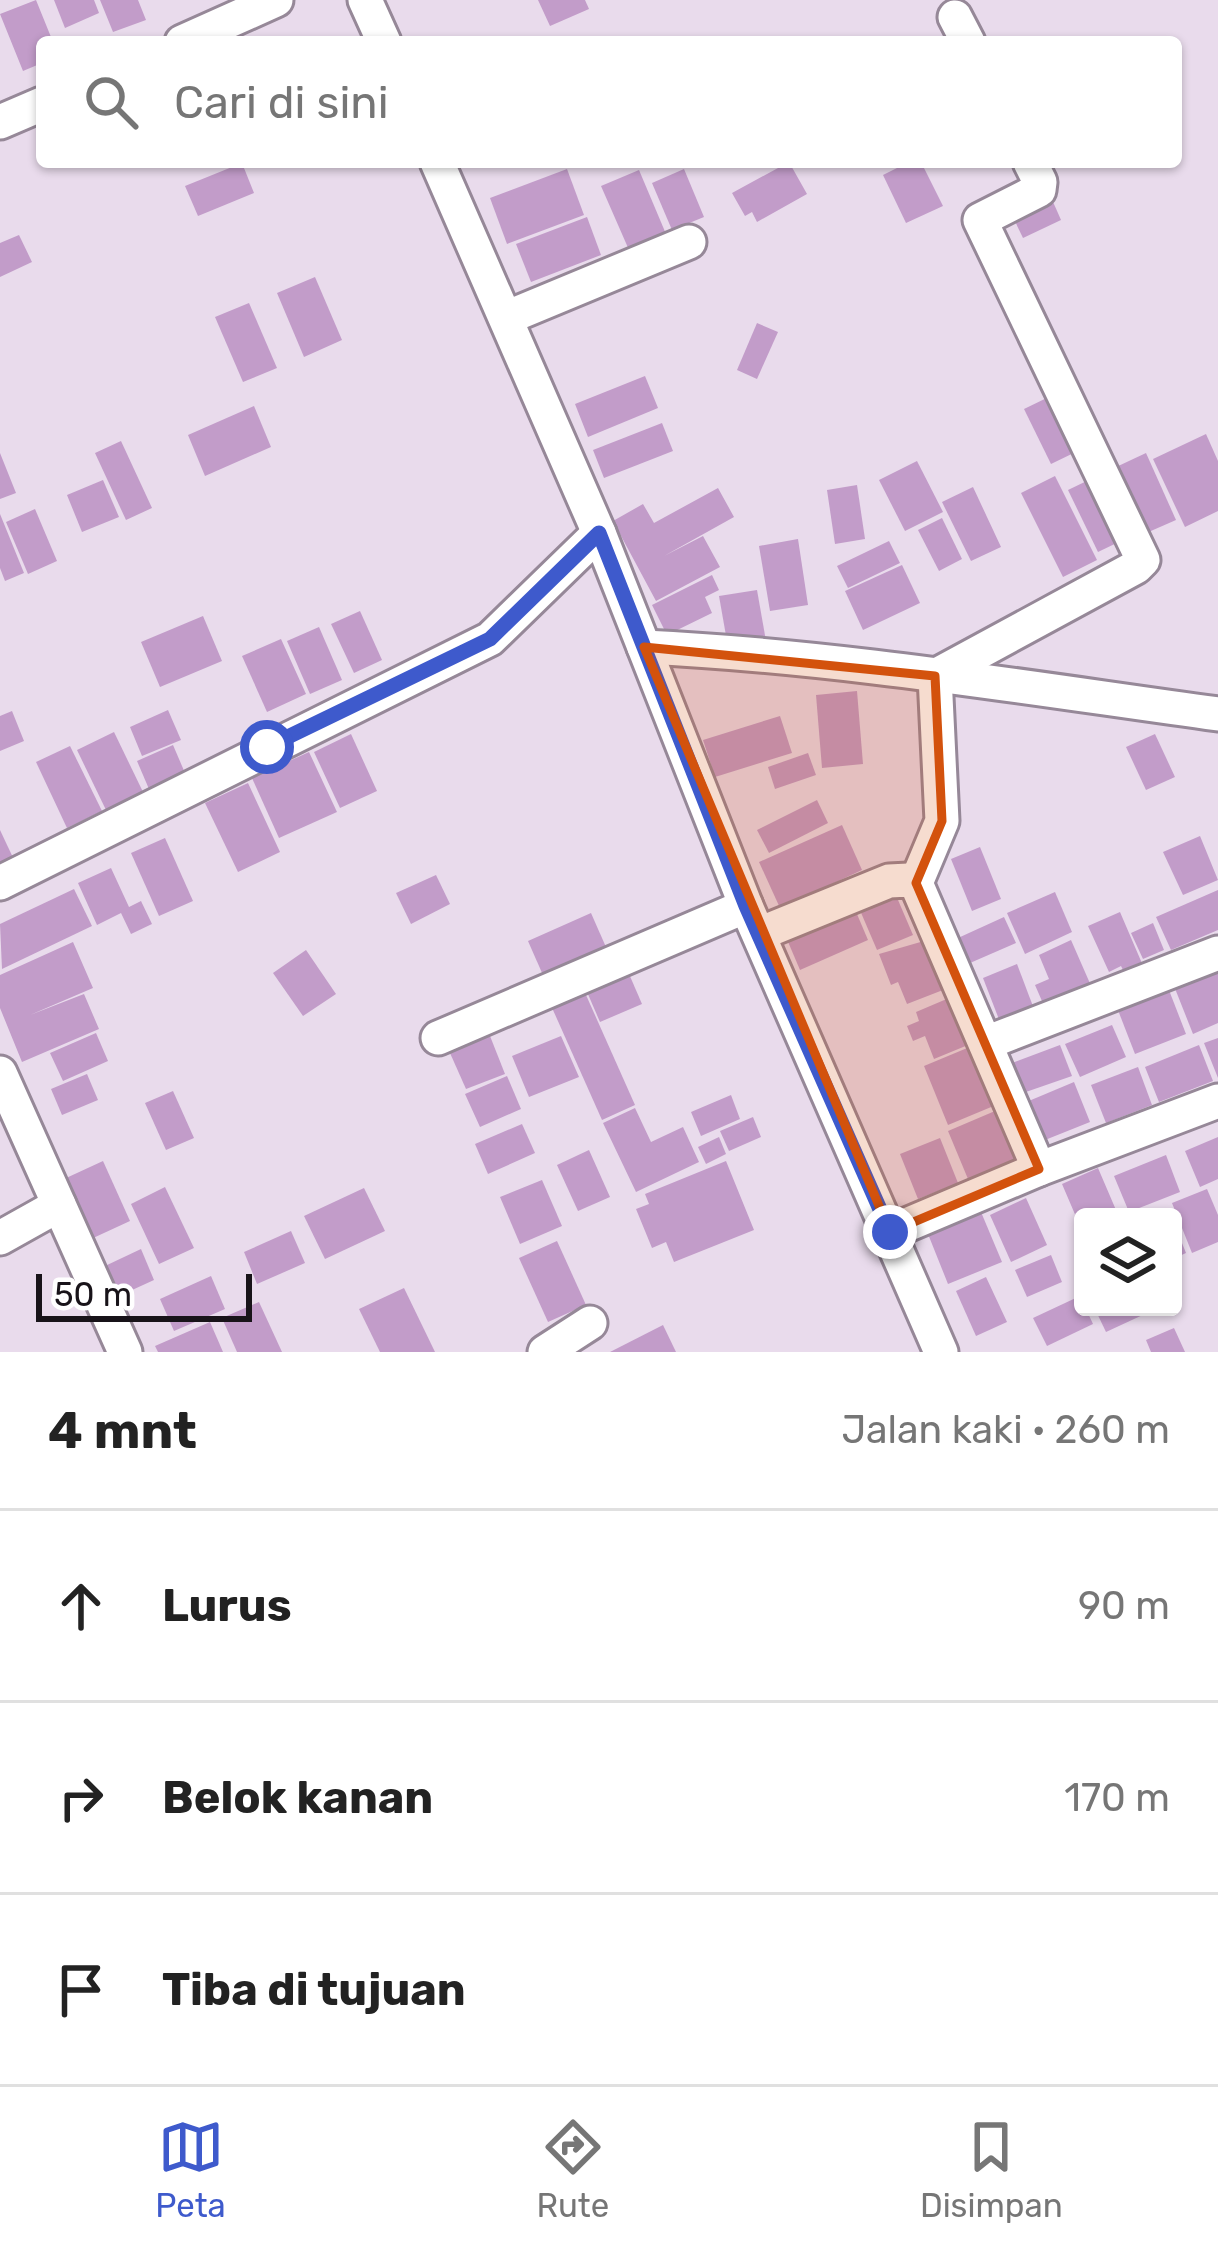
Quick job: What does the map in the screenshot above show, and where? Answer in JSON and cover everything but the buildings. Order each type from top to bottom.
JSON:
[{"type":"street","points":[[195,36],[276,0]]},
{"type":"street","points":[[365,0],[381,36]]},
{"type":"street","points":[[0,122],[36,107]]},
{"type":"street","points":[[440,168],[599,533],[753,920],[941,1352]]},
{"type":"street","points":[[935,676],[1143,560],[980,220],[1039,190],[1033,168]]},
{"type":"street","points":[[506,318],[688,242]]},
{"type":"street","points":[[0,883],[490,639],[599,533]]},
{"type":"street","points":[[644,647],[935,676],[1218,714]]},
{"type":"street","points":[[916,884],[942,821],[935,676]]},
{"type":"street","points":[[438,1038],[753,920],[889,880],[909,880],[916,884],[1039,1169]]},
{"type":"street","points":[[986,1043],[1218,953]]},
{"type":"street","points":[[0,1073],[125,1352]]},
{"type":"street","points":[[890,1232],[1218,1101]]},
{"type":"street","points":[[0,1238],[59,1205]]},
{"type":"street","points":[[545,1352],[590,1323]]},
{"type":"highlighted area","points":[[644,647],[935,676],[942,821],[916,883],[1039,1169],[890,1232]]},
{"type":"route","points":[[267,747],[490,639],[599,533],[746,906],[890,1232]]}]
